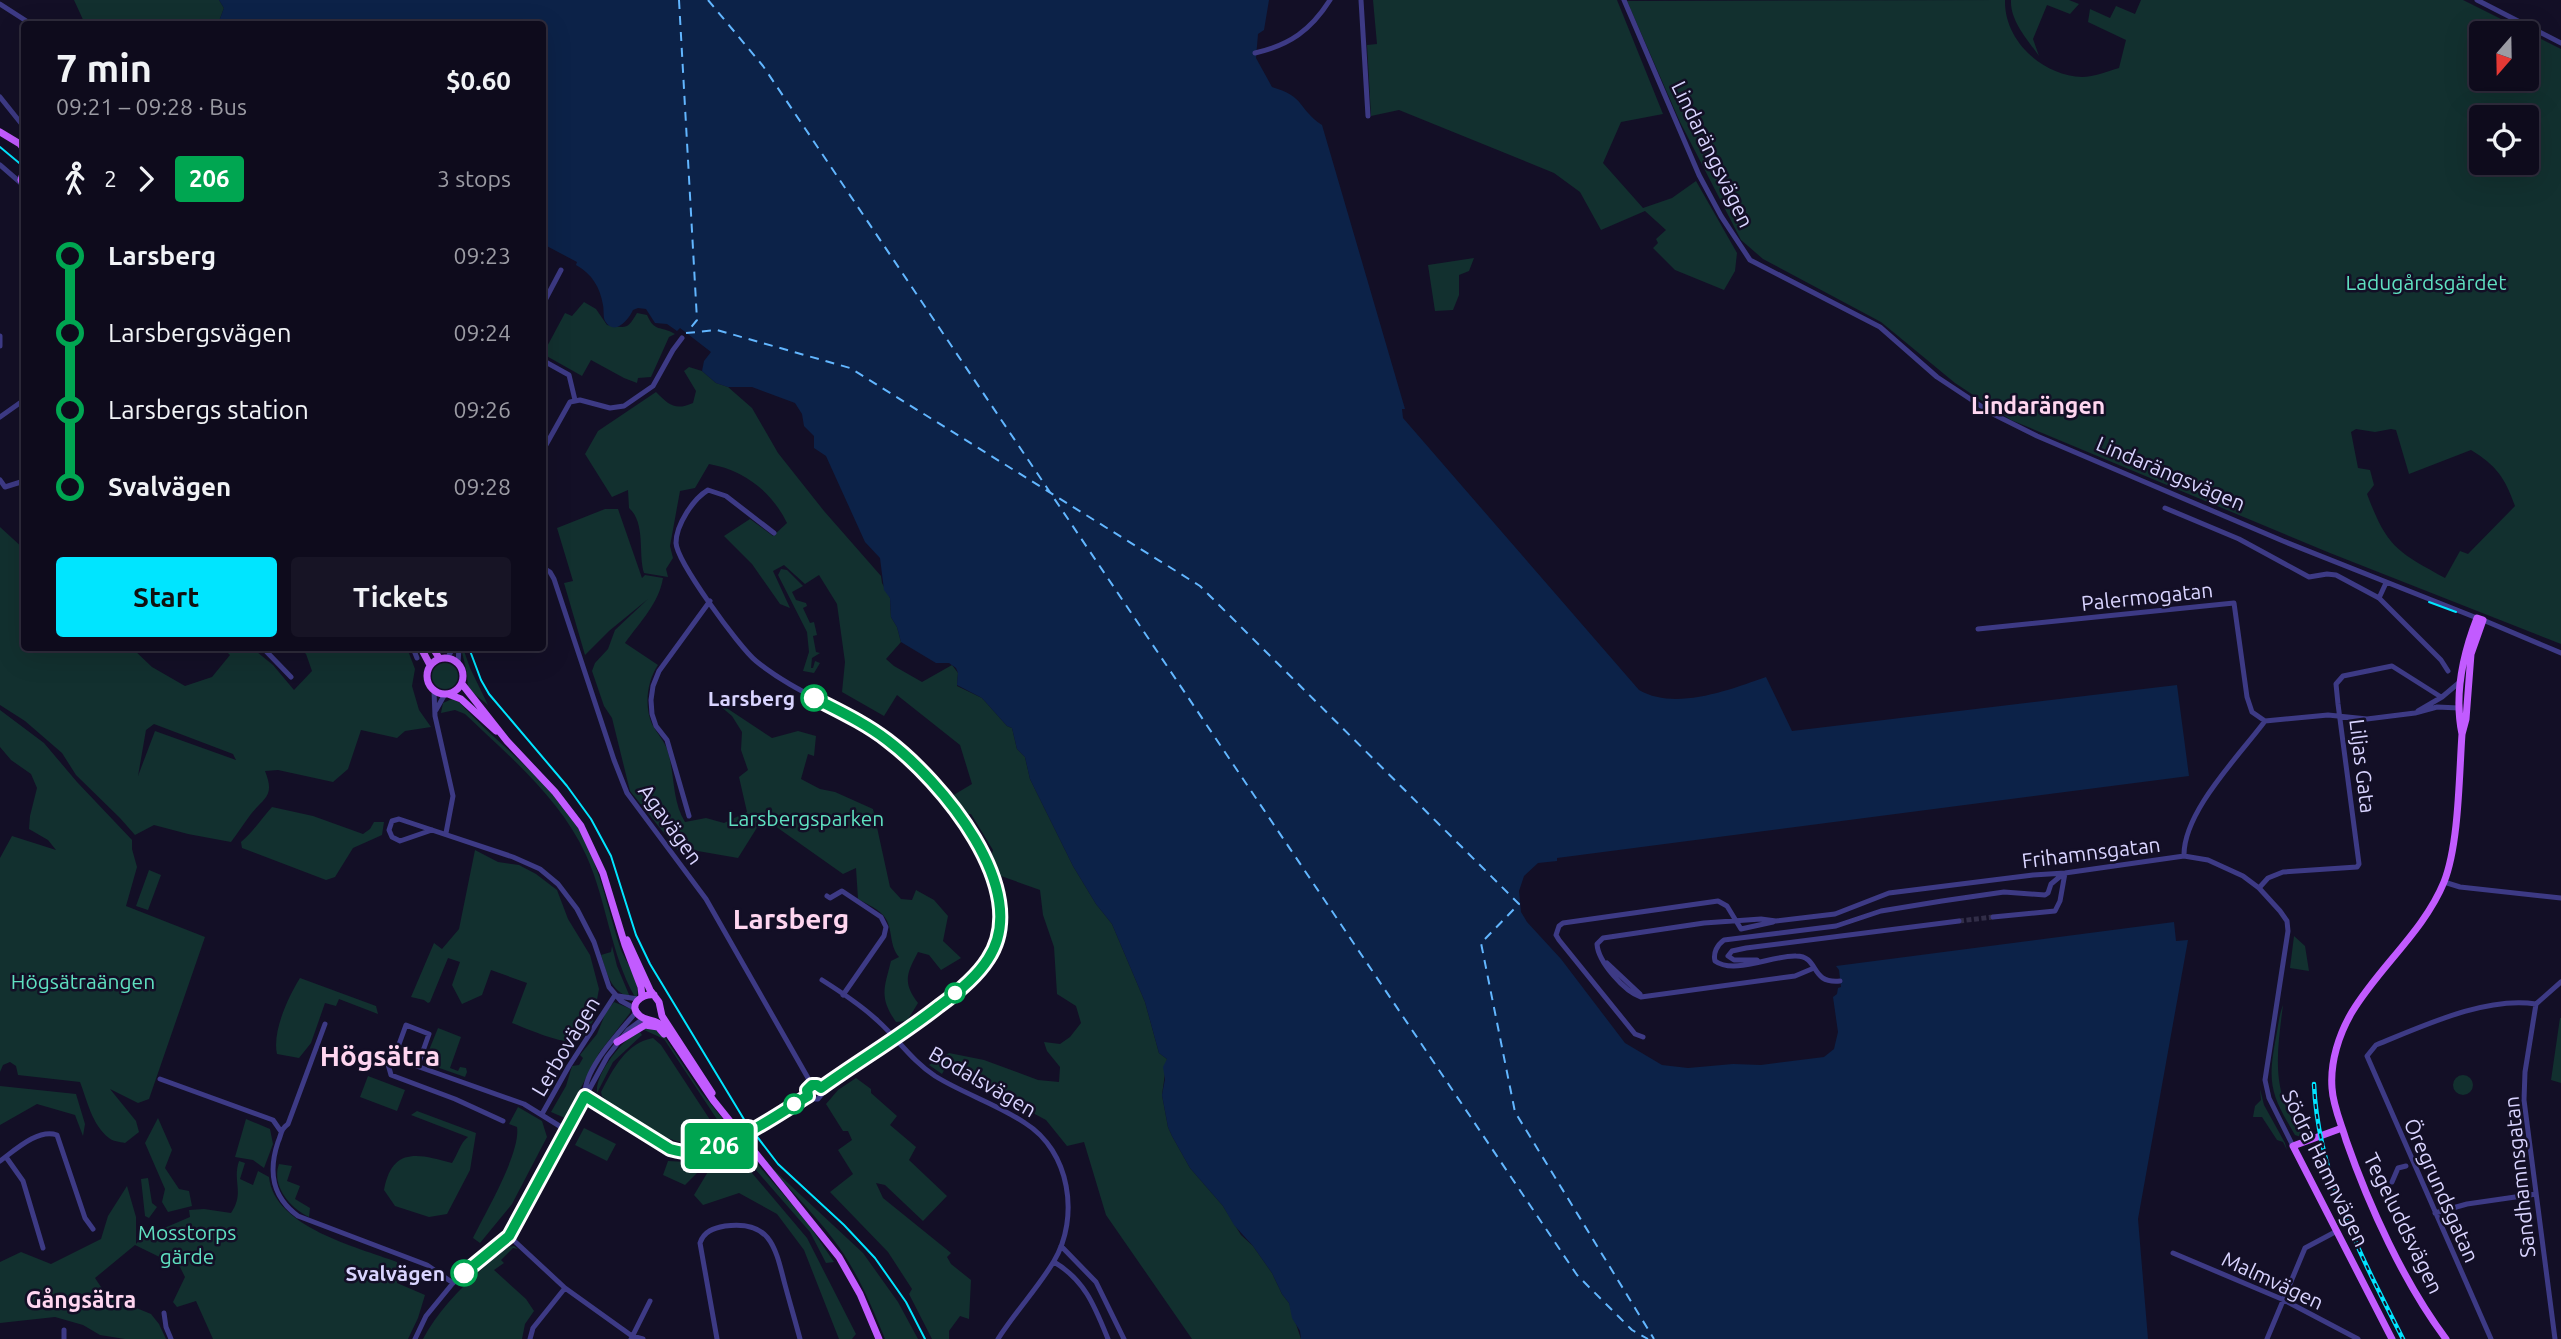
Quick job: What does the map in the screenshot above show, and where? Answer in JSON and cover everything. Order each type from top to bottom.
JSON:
[{"type":"main road","points":[[0,132],[21,145]]},
{"type":"main road","name":"Tegeluddsvägen","points":[[2464,699],[2462,681],[2468,643],[2480,619]]},
{"type":"main road","name":"Tegeluddsvägen","points":[[2446,1339],[2413,1287],[2366,1192],[2342,1128],[2332,1086],[2335,1055],[2342,1033],[2358,1002],[2431,907],[2444,882],[2452,848],[2464,699],[2480,619]]},
{"type":"main road","points":[[423,651],[430,665],[427,681],[434,691],[461,699],[507,741],[555,792],[581,826],[598,860],[641,987],[636,1010],[661,1024],[698,1081],[728,1118]]},
{"type":"main road","points":[[436,651],[443,658],[458,663],[464,674],[462,684],[456,691],[446,694]]},
{"type":"main road","points":[[430,665],[443,658]]},
{"type":"main road","points":[[462,684],[507,741]]},
{"type":"main road","points":[[616,914],[660,1003],[660,1011],[753,1153],[839,1257],[860,1294],[879,1339]]},
{"type":"main road","points":[[640,997],[654,995]]},
{"type":"main road","points":[[647,1018],[660,1011]]},
{"type":"main road","points":[[617,1042],[639,1027],[655,1026],[685,1060]]},
{"type":"main road","points":[[2293,1146],[2342,1128]]},
{"type":"main road","name":"Södra Hamnvägen","points":[[2293,1146],[2392,1339]]},
{"type":"street","points":[[1255,53],[1272,49],[1306,31],[1317,21],[1330,0]]},
{"type":"street","points":[[1362,0],[1368,116]]},
{"type":"street","name":"Lindarängsvägen","points":[[1624,0],[1699,175],[1721,216],[1750,260],[1880,327],[1937,377],[1993,414],[2038,436],[2386,583],[2561,653]]},
{"type":"street","points":[[2477,0],[2561,43]]},
{"type":"street","points":[[0,4],[27,21]]},
{"type":"street","points":[[0,97],[21,123]]},
{"type":"street","points":[[0,165],[21,183]]},
{"type":"street","points":[[546,298],[561,270]]},
{"type":"street","points":[[0,336],[0,346]]},
{"type":"street","points":[[546,445],[567,406],[575,400],[610,408],[624,406],[653,386],[682,338]]},
{"type":"street","points":[[546,362],[569,375],[575,400]]},
{"type":"street","points":[[0,417],[21,402]]},
{"type":"street","points":[[0,480],[5,487],[21,482]]},
{"type":"street","points":[[774,533],[726,496],[713,491],[704,492],[692,508],[679,527],[676,541],[677,549],[710,601],[749,654],[792,685],[870,729],[908,758],[928,778],[982,851],[996,879],[1001,920],[995,946],[987,961],[950,998],[895,1040],[821,1088]]},
{"type":"street","points":[[2165,508],[2239,539],[2309,578],[2336,575],[2379,598],[2441,660],[2448,671]]},
{"type":"street","name":"Agavägen","points":[[546,570],[554,579],[627,793],[706,899],[812,1085]]},
{"type":"street","points":[[2379,598],[2386,583]]},
{"type":"street","points":[[689,816],[667,740],[656,726],[652,714],[651,700],[659,671],[710,601]]},
{"type":"street","name":"Palermogatan","points":[[1978,629],[2234,603],[2247,697],[2252,712],[2265,721]]},
{"type":"street","points":[[266,651],[291,677]]},
{"type":"street","points":[[415,651],[417,658]]},
{"type":"street","points":[[443,658],[450,651]]},
{"type":"street","points":[[458,663],[459,651]]},
{"type":"street","name":"Liljas Gata","points":[[2259,888],[2268,878],[2283,872],[2357,867],[2359,864],[2336,684],[2347,673],[2392,666],[2442,697]]},
{"type":"street","points":[[2415,713],[2462,681]]},
{"type":"street","points":[[434,691],[453,796],[446,833]]},
{"type":"street","points":[[436,710],[446,694]]},
{"type":"street","points":[[2442,697],[2464,699]]},
{"type":"street","points":[[2265,721],[2328,715],[2367,719],[2415,713],[2437,707],[2463,709]]},
{"type":"street","name":"Frihamnsgatan","points":[[1814,968],[1795,976],[1641,997],[1632,993],[1603,963],[1597,944],[1602,938],[1704,923],[1761,919],[1776,921],[1835,914],[1889,893],[2184,856],[2186,841],[2203,800],[2265,721]]},
{"type":"street","name":"Lerbovägen","points":[[432,830],[400,841],[392,837],[389,830],[392,821],[398,819],[446,833],[540,869],[558,884],[587,927],[609,987],[615,995],[636,1010]]},
{"type":"street","name":"Södra Hamnvägen","points":[[2184,856],[2208,860],[2229,869],[2259,888],[2280,911],[2288,926],[2265,1080],[2269,1098],[2293,1146]]},
{"type":"street","points":[[1993,917],[2055,911],[2062,894],[2064,873]]},
{"type":"street","points":[[1764,960],[1726,966],[1715,961],[1714,956],[1717,947],[1724,940],[1836,926],[1881,911],[2004,892],[2045,895],[2051,884],[2064,873]]},
{"type":"street","points":[[2444,882],[2460,887],[2561,898]]},
{"type":"street","points":[[827,896],[830,898],[842,891],[881,917],[886,927],[884,936],[844,995]]},
{"type":"street","points":[[1643,1037],[1634,1034],[1559,940],[1556,936],[1559,926],[1563,923],[1718,901],[1727,906],[1741,929],[1776,921]]},
{"type":"street","points":[[1840,981],[1822,979],[1808,959],[1803,957],[1734,960],[1728,956],[1732,951],[1746,948],[1959,921]]},
{"type":"street","name":"Bodalsvägen","points":[[822,980],[878,1021],[895,1040],[935,1075],[1014,1116],[1040,1135],[1058,1161],[1066,1184],[1067,1221],[1061,1246],[1054,1262],[998,1339]]},
{"type":"street","points":[[2536,1004],[2561,982]]},
{"type":"street","name":"Lerbovägen","points":[[615,995],[640,997]]},
{"type":"street","name":"Lerbovägen","points":[[542,1114],[615,995]]},
{"type":"street","name":"Öregrundsgatan","points":[[2490,1339],[2369,1063],[2368,1052],[2376,1045],[2491,1003],[2536,1004]]},
{"type":"street","name":"Sandhamnsgatan","points":[[2536,1004],[2524,1088],[2555,1339]]},
{"type":"street","points":[[585,1096],[586,1084],[602,1054],[636,1010]]},
{"type":"street","points":[[415,1339],[426,1316],[453,1283],[509,1236],[617,1042],[634,1024],[647,1018]]},
{"type":"street","points":[[325,1024],[288,1124],[281,1130],[272,1172],[277,1193],[288,1209],[306,1220],[427,1265],[453,1283]]},
{"type":"street","points":[[418,1065],[429,1034],[406,1025],[394,1058],[388,1064],[391,1075],[455,1099],[503,1121]]},
{"type":"street","points":[[394,1058],[524,1104],[566,1130]]},
{"type":"street","points":[[160,1079],[273,1121],[281,1130]]},
{"type":"street","points":[[812,1085],[821,1088],[822,1094],[818,1099],[812,1100],[808,1096],[807,1090],[812,1085]]},
{"type":"street","points":[[585,1096],[670,1149],[685,1153],[701,1152],[721,1145],[808,1096]]},
{"type":"street","points":[[0,1161],[29,1141],[50,1133],[57,1135],[85,1218],[93,1229]]},
{"type":"street","points":[[6,1157],[23,1181],[43,1248]]},
{"type":"street","points":[[2392,1182],[2398,1168],[2406,1166]]},
{"type":"street","points":[[2435,1213],[2467,1204],[2536,1194]]},
{"type":"street","points":[[717,1339],[700,1247],[701,1239],[706,1233],[725,1226],[751,1227],[767,1236],[776,1249],[800,1339]]},
{"type":"street","points":[[2267,1339],[2305,1248],[2337,1231]]},
{"type":"street","points":[[509,1236],[565,1287],[631,1338],[643,1339]]},
{"type":"street","points":[[1061,1246],[1096,1282],[1124,1339]]},
{"type":"street","name":"Malmvägen","points":[[2174,1253],[2284,1300],[2358,1339]]},
{"type":"street","points":[[1054,1262],[1067,1269],[1084,1287],[1108,1339]]},
{"type":"street","points":[[530,1339],[542,1316],[559,1298],[565,1287]]},
{"type":"street","points":[[631,1338],[650,1301]]},
{"type":"street","points":[[164,1313],[166,1327],[172,1339]]},
{"type":"street","points":[[64,1330],[64,1339]]},
{"type":"street","points":[[2342,1339],[2345,1332]]},
{"type":"green space","points":[[74,0],[219,0],[224,8],[219,21],[84,21]]},
{"type":"green space","points":[[1373,0],[1617,0],[1663,114],[1621,122],[1603,163],[1643,208],[1672,198],[1696,181],[1737,253],[1735,271],[1724,290],[1675,270],[1653,248],[1658,243],[1656,239],[1666,230],[1645,211],[1601,230],[1580,192],[1554,173],[1399,110],[1371,116],[1367,45],[1377,44]]},
{"type":"green space","name":"Ladugårdsgärdet","points":[[2005,0],[2011,29],[2028,53],[2053,70],[2082,77],[2119,68],[2126,40],[2088,22],[2090,9],[2110,18],[2116,6],[2135,14],[2141,0],[2463,0],[2505,21],[2469,21],[2469,91],[2539,91],[2539,38],[2561,49],[2561,644],[2330,553],[2011,420],[1955,383],[1881,322],[1763,259],[1741,240],[1680,122],[1627,1]],"holes":[[[2356,429],[2375,432],[2396,430],[2409,474],[2471,450],[2499,474],[2515,506],[2468,554],[2460,551],[2445,578],[2404,554],[2381,526],[2367,494],[2374,485],[2370,470],[2358,468],[2351,432]]]},
{"type":"green space","points":[[2011,0],[2069,0],[2079,4],[2070,14],[2047,5],[2033,39],[2039,56],[2013,15]]},
{"type":"green space","points":[[1474,258],[1469,271],[1459,275],[1459,295],[1453,310],[1435,311],[1428,265]]},
{"type":"green space","points":[[584,302],[596,309],[607,325],[626,326],[637,313],[647,315],[655,327],[675,334],[669,337],[651,377],[638,378],[637,383],[591,360],[582,376],[546,356],[546,348],[565,313],[572,316]]},
{"type":"green space","points":[[689,367],[702,371],[716,383],[728,387],[752,408],[778,453],[881,576],[890,598],[891,617],[901,642],[886,659],[922,682],[952,665],[958,673],[957,686],[982,698],[1007,726],[1012,728],[1017,749],[1025,757],[1030,779],[1073,866],[1096,904],[1112,924],[1145,1002],[1159,1053],[1167,1059],[1162,1095],[1172,1136],[1190,1168],[1223,1206],[1241,1235],[1253,1246],[1272,1273],[1289,1303],[1301,1339],[1192,1339],[1106,1215],[1084,1142],[1067,1146],[1046,1120],[946,1067],[942,1074],[929,1065],[949,1053],[984,1060],[1038,1080],[1059,1082],[1060,1067],[1047,1051],[1044,1042],[1060,1044],[1070,1037],[1081,1023],[1076,1006],[1057,994],[1054,947],[1043,915],[1040,890],[1001,876],[991,857],[993,850],[971,814],[963,814],[952,796],[972,784],[960,745],[897,695],[884,716],[842,692],[845,662],[837,604],[819,575],[805,584],[784,565],[773,571],[790,608],[780,604],[752,564],[724,536],[750,519],[773,536],[787,523],[781,512],[756,484],[734,471],[709,464],[695,488],[680,491],[670,546],[673,558],[666,569],[668,577],[644,573],[640,530],[629,508],[628,490],[612,497],[585,454],[598,431],[656,392],[673,405],[693,403],[696,391],[684,371]]},
{"type":"green space","name":"Larsbergsparken","points":[[605,509],[618,509],[642,578],[645,575],[663,578],[653,604],[625,643],[658,665],[649,686],[648,709],[652,724],[668,752],[678,806],[685,822],[706,818],[724,823],[747,812],[739,777],[748,770],[741,750],[742,732],[732,716],[707,695],[772,738],[798,731],[816,736],[814,756],[808,754],[801,779],[873,809],[890,887],[901,899],[912,900],[916,890],[934,900],[948,916],[943,941],[961,958],[941,970],[929,955],[918,952],[911,966],[908,983],[918,1003],[907,1021],[896,1022],[887,1006],[886,979],[891,961],[899,957],[884,916],[858,899],[856,868],[843,874],[761,816],[758,826],[738,858],[692,850],[681,854],[630,791],[612,718],[604,706],[592,671],[595,663],[608,649],[615,630],[648,599],[585,655],[564,583],[573,581],[557,528]]},
{"type":"green space","points":[[0,527],[21,546],[21,651],[135,651],[152,667],[185,686],[212,677],[230,655],[226,651],[256,651],[273,665],[294,690],[312,671],[303,651],[408,651],[415,669],[412,686],[419,710],[431,727],[405,731],[397,738],[361,730],[348,769],[333,782],[278,770],[265,771],[269,786],[267,796],[231,842],[154,825],[135,835],[76,775],[62,753],[25,721],[0,705]],"holes":[[[154,724],[233,754],[236,760],[155,731],[138,776],[146,730]]]},
{"type":"green space","points":[[781,569],[787,570],[803,586],[792,592],[796,600],[806,603],[807,606],[803,608],[810,623],[814,622],[817,635],[813,636],[816,652],[820,653],[812,658],[811,668],[815,661],[820,663],[814,673],[803,671],[809,652],[807,632],[778,575]]},
{"type":"green space","points":[[462,651],[488,705],[468,689]]},
{"type":"green space","points":[[445,663],[454,667],[458,676],[454,685],[445,689],[436,685],[432,676],[436,667]]},
{"type":"green space","points":[[452,699],[459,702],[551,792],[577,826],[597,870],[620,947],[637,984],[637,996],[635,997],[620,963],[599,890],[575,834],[533,779],[465,714],[455,710],[441,713],[443,703]]},
{"type":"green space","name":"Högsätraängen","points":[[0,710],[44,743],[132,840],[137,867],[126,906],[205,937],[149,1099],[138,1103],[110,1089],[136,1121],[139,1132],[125,1143],[110,1139],[103,1133],[91,1112],[80,1082],[18,1075],[16,1066],[10,1062],[3,1065],[0,1072],[0,858],[12,836],[56,850],[48,840],[29,829],[37,788],[31,774],[11,760],[0,747]]},
{"type":"green space","points":[[272,807],[313,816],[363,834],[374,822],[384,822],[382,835],[353,848],[335,877],[326,880],[242,848],[241,842]]},
{"type":"green space","points":[[475,850],[498,862],[519,865],[557,890],[568,919],[590,955],[599,989],[593,1021],[580,1041],[556,1039],[512,1023],[527,983],[491,970],[482,995],[462,1004],[452,985],[460,962],[448,958],[430,1002],[411,997],[434,943],[442,949],[459,929]]},
{"type":"green space","points":[[149,870],[161,875],[148,910],[136,906]]},
{"type":"green space","points":[[2294,936],[2305,946],[2309,971],[2290,968]]},
{"type":"green space","points":[[612,946],[630,997],[614,986],[605,968],[601,955],[611,952]]},
{"type":"green space","points":[[300,978],[376,1006],[378,1014],[339,999],[336,1006],[325,1003],[311,1043],[299,1058],[277,1054],[279,1025]]},
{"type":"green space","points":[[614,1002],[631,1009],[630,1013],[599,1053],[565,1118],[551,1112],[566,1086],[572,1066],[579,1065],[583,1058],[580,1055],[597,1034],[606,1012]]},
{"type":"green space","points":[[2283,1005],[2278,1056],[2280,1088],[2292,1119],[2302,1134],[2301,1137],[2295,1135],[2273,1089],[2273,1053]]},
{"type":"green space","points":[[2561,1018],[2561,1083],[2551,1080]]},
{"type":"green space","points":[[438,1028],[461,1037],[450,1068],[458,1071],[460,1067],[466,1068],[465,1077],[428,1064],[425,1060]]},
{"type":"green space","points":[[654,1028],[664,1036],[701,1092],[732,1130],[726,1133],[664,1039],[642,1029]]},
{"type":"green space","points":[[639,1030],[642,1035],[613,1062],[597,1093],[600,1076],[611,1058]]},
{"type":"green space","points":[[653,1038],[661,1045],[720,1135],[700,1143],[675,1140],[634,1121],[602,1096],[601,1092],[621,1058],[635,1045]]},
{"type":"green space","points":[[2463,1075],[2470,1078],[2473,1085],[2470,1092],[2463,1095],[2456,1092],[2453,1085],[2456,1078]]},
{"type":"green space","points":[[368,1076],[405,1090],[397,1111],[360,1097]]},
{"type":"green space","points":[[856,1078],[871,1089],[871,1093],[897,1116],[890,1125],[916,1147],[909,1160],[947,1196],[923,1221],[885,1185],[876,1183],[883,1198],[951,1253],[947,1257],[951,1264],[971,1280],[969,1319],[960,1316],[949,1331],[949,1339],[932,1339],[909,1294],[912,1289],[888,1252],[830,1192],[853,1174],[838,1150],[852,1140],[826,1104],[838,1090]]},
{"type":"green space","points":[[0,1086],[76,1094],[85,1124],[83,1136],[75,1115],[37,1104],[0,1125]]},
{"type":"green space","points":[[2260,1089],[2264,1105],[2287,1150],[2262,1117],[2253,1117],[2255,1106],[2261,1100]]},
{"type":"green space","points":[[518,1107],[542,1121],[547,1137],[512,1204],[480,1243],[473,1238],[514,1152],[517,1127],[509,1124]]},
{"type":"green space","points":[[417,1111],[476,1133],[470,1170],[447,1214],[429,1217],[395,1206],[384,1190],[393,1166],[400,1160],[418,1156],[452,1163],[468,1137],[411,1115]]},
{"type":"green space","points":[[158,1118],[172,1150],[165,1168],[179,1189],[189,1191],[192,1206],[168,1212],[162,1202],[165,1189],[145,1143]]},
{"type":"green space","points":[[246,1119],[270,1129],[273,1144],[264,1168],[253,1160],[235,1157]]},
{"type":"green space","points":[[584,1128],[616,1144],[607,1161],[575,1145]]},
{"type":"green space","points":[[740,1144],[807,1222],[834,1262],[826,1263],[810,1232],[735,1146]]},
{"type":"green space","points":[[752,1145],[774,1170],[863,1253],[898,1302],[918,1339],[885,1339],[862,1287],[841,1250]]},
{"type":"green space","points":[[728,1154],[736,1154],[807,1238],[856,1334],[852,1339],[839,1339],[804,1250],[777,1214],[739,1193],[703,1205],[694,1195],[712,1165]]},
{"type":"green space","points":[[713,1157],[685,1185],[663,1175],[668,1161],[687,1162]]},
{"type":"green space","name":"Mosstorps gärde","points":[[239,1161],[245,1163],[240,1179],[253,1185],[258,1171],[269,1177],[274,1194],[285,1209],[301,1222],[340,1242],[397,1262],[397,1283],[425,1295],[408,1339],[213,1339],[196,1301],[177,1307],[173,1302],[185,1277],[180,1267],[135,1245],[95,1278],[107,1296],[151,1314],[166,1339],[125,1339],[100,1335],[83,1325],[55,1317],[0,1323],[0,1262],[21,1252],[51,1264],[101,1239],[108,1216],[127,1186],[136,1217],[136,1244],[141,1238],[190,1217],[189,1210],[231,1213],[238,1193]]},
{"type":"green space","points":[[279,1164],[292,1166],[287,1181],[300,1186],[295,1199],[310,1208],[309,1217],[289,1202],[280,1188],[277,1172]]},
{"type":"green space","points":[[148,1178],[152,1203],[157,1207],[149,1218],[145,1216],[141,1179]]},
{"type":"green space","points":[[514,1246],[518,1249],[513,1248],[501,1260],[504,1263],[494,1270],[526,1299],[534,1311],[525,1324],[522,1339],[423,1339],[440,1313],[461,1289],[508,1247]]},
{"type":"water","points":[[219,0],[1269,0],[1264,30],[1258,34],[1256,58],[1272,87],[1291,95],[1322,125],[1405,409],[1402,409],[1403,418],[1639,690],[1653,696],[1685,699],[1719,692],[1766,677],[1792,731],[2177,685],[2189,776],[1557,858],[1557,861],[1538,863],[1524,876],[1519,891],[1521,912],[1527,922],[1561,959],[1625,1043],[1662,1065],[1688,1068],[1733,1064],[1761,1065],[1824,1057],[1834,1049],[1838,1032],[1833,997],[1841,987],[1836,966],[2174,922],[2176,941],[2188,940],[2138,1219],[2148,1339],[1301,1339],[1289,1303],[1272,1273],[1234,1225],[1223,1206],[1190,1168],[1172,1136],[1162,1095],[1165,1079],[1163,1067],[1167,1059],[1159,1053],[1145,1002],[1112,924],[1096,904],[1073,866],[1030,779],[1025,757],[1017,749],[1012,728],[1007,726],[982,698],[957,685],[956,668],[949,663],[936,663],[901,642],[891,617],[890,598],[884,590],[880,558],[865,542],[826,456],[814,448],[814,436],[804,426],[802,414],[795,403],[752,387],[728,387],[716,383],[702,371],[704,361],[711,352],[680,328],[677,331],[667,324],[655,323],[646,309],[633,310],[625,322],[617,327],[609,325],[604,319],[600,292],[591,277],[576,265],[577,262],[546,246],[546,21],[219,21],[224,8]]},
{"type":"ferry route","points":[[679,0],[697,320],[688,331]]},
{"type":"ferry route","points":[[708,0],[763,66],[1577,1275],[1632,1330],[1648,1339]]},
{"type":"ferry route","points":[[686,333],[717,330],[850,368],[1200,586],[1519,904],[1481,943],[1515,1112],[1654,1339]]},
{"type":"tunnel","points":[[1959,921],[1993,917]]},
{"type":"tram line","points":[[0,147],[21,164]]},
{"type":"tram line","points":[[2429,602],[2456,612]]},
{"type":"tram line","points":[[470,651],[489,694],[567,786],[591,819],[611,856],[636,935],[650,964],[745,1121],[778,1164],[844,1225],[875,1258],[906,1302],[925,1339]]},
{"type":"railway","points":[[2314,1084],[2317,1118],[2333,1184],[2358,1247],[2403,1339]]},
{"type":"bus line","name":"206","points":[[464,1273],[509,1236],[585,1096],[653,1141],[670,1149],[685,1153],[710,1150],[808,1096],[808,1087],[817,1085],[821,1088],[895,1040],[950,998],[987,961],[998,937],[1002,909],[996,879],[982,851],[946,799],[908,758],[870,729],[814,698]]},
{"type":"place","name":"Larsberg","points":[[814,698]]},
{"type":"place","name":"Svalvägen","points":[[464,1273]]},
{"type":"district","name":"Lindarängen","points":[[2038,405]]},
{"type":"district","name":"Larsberg","points":[[791,918]]},
{"type":"district","name":"Högsätra","points":[[380,1055]]},
{"type":"district","name":"Gångsätra","points":[[81,1299]]}]
